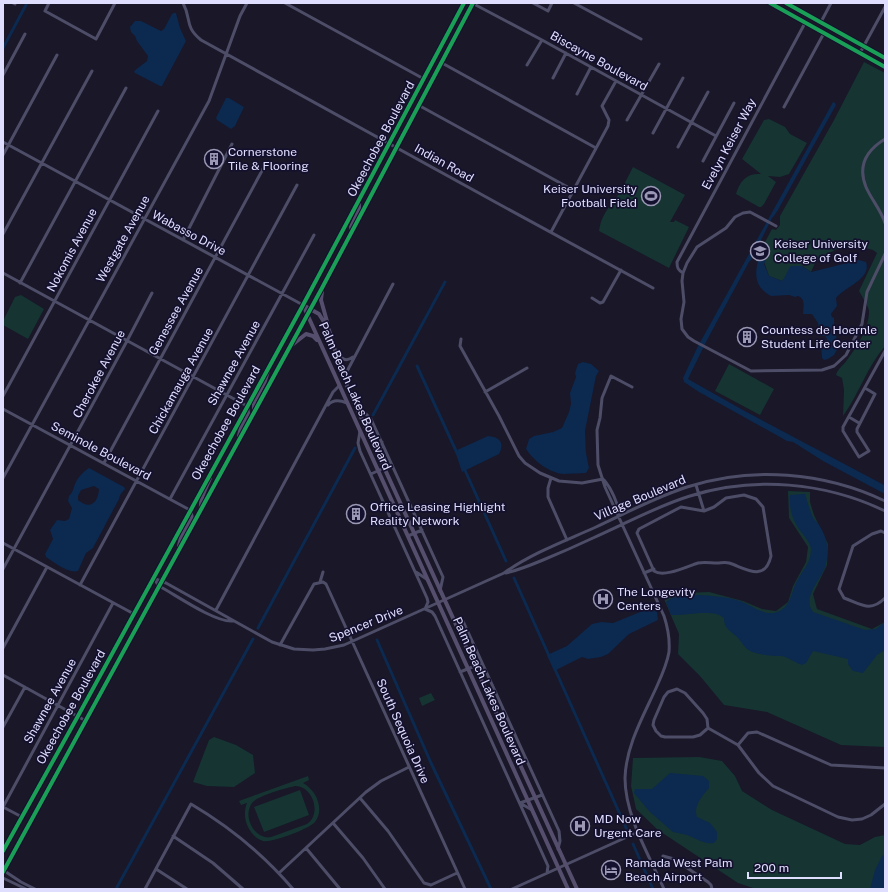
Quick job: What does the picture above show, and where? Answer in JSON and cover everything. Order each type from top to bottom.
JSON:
[{"type":"main road","name":"Okeechobee Boulevard","points":[[3,851],[359,202],[464,3]]},
{"type":"main road","name":"Okeechobee Boulevard","points":[[3,871],[308,314],[420,106],[473,3]]},
{"type":"main road","points":[[770,3],[885,67]]},
{"type":"main road","points":[[786,3],[885,58]]},
{"type":"main road","points":[[807,24],[811,22],[820,22]]},
{"type":"main road","points":[[352,231],[351,227],[359,210],[359,202]]},
{"type":"main road","points":[[322,288],[321,300],[329,330]]},
{"type":"main road","name":"Palm Beach Lakes Boulevard","points":[[303,305],[321,316],[329,330],[350,393],[577,889]]},
{"type":"main road","name":"Palm Beach Lakes Boulevard","points":[[303,305],[568,889]]},
{"type":"main road","points":[[290,346],[306,334],[313,336],[319,342]]},
{"type":"main road","points":[[254,412],[254,402],[265,381],[270,365]]},
{"type":"main road","points":[[339,386],[350,393]]},
{"type":"main road","points":[[238,440],[241,427],[248,413],[247,406]]},
{"type":"main road","points":[[201,509],[200,500],[207,487],[213,468]]},
{"type":"main road","points":[[177,552],[181,537],[192,518],[190,510]]},
{"type":"street","points":[[50,3],[45,11],[96,39],[115,3]]},
{"type":"street","name":"Indian Road","points":[[183,3],[188,18],[189,28],[201,40],[653,288]]},
{"type":"street","name":"Westgate Avenue","points":[[3,478],[209,101],[240,16],[247,3]]},
{"type":"street","points":[[284,3],[424,80]]},
{"type":"street","name":"Biscayne Boulevard","points":[[473,3],[716,136]]},
{"type":"street","points":[[533,3],[548,11],[552,3]]},
{"type":"street","points":[[574,3],[640,39]]},
{"type":"street","points":[[820,22],[831,3]]},
{"type":"street","points":[[860,53],[885,7]]},
{"type":"street","name":"Evelyn Keiser Way","points":[[683,273],[679,270],[676,262],[807,24]]},
{"type":"street","points":[[784,107],[824,33]]},
{"type":"street","points":[[3,75],[25,34]]},
{"type":"street","points":[[527,65],[542,40]]},
{"type":"street","points":[[553,78],[566,53]]},
{"type":"street","points":[[3,155],[58,55]]},
{"type":"street","points":[[442,63],[596,148]]},
{"type":"street","points":[[627,120],[659,64]]},
{"type":"street","points":[[577,94],[591,67]]},
{"type":"street","points":[[3,234],[92,71]]},
{"type":"street","points":[[653,133],[684,78]]},
{"type":"street","points":[[550,232],[609,123],[608,116],[602,106],[616,81]]},
{"type":"street","points":[[20,283],[126,88]]},
{"type":"street","points":[[678,147],[708,92]]},
{"type":"street","points":[[702,161],[734,103]]},
{"type":"street","points":[[420,106],[573,190]]},
{"type":"street","name":"Nokomis Avenue","points":[[3,396],[158,111]]},
{"type":"street","points":[[885,139],[869,151],[865,159],[864,168],[866,187],[880,210],[885,223]]},
{"type":"street","name":"Wabasso Drive","points":[[3,142],[303,305]]},
{"type":"street","points":[[182,240],[232,144]]},
{"type":"street","name":"Genessee Avenue","points":[[104,463],[216,258],[264,166]]},
{"type":"street","name":"Chickamauga Avenue","points":[[80,585],[249,276],[297,185]]},
{"type":"street","points":[[776,226],[750,212],[735,217],[726,228],[697,247],[683,273],[682,281],[684,302],[681,319],[682,327],[688,337],[746,370],[756,372],[822,370],[839,363],[846,355],[860,330],[867,292],[885,254]]},
{"type":"street","name":"Shawnee Avenue","points":[[170,499],[314,235]]},
{"type":"street","points":[[592,298],[600,303],[602,302],[621,270]]},
{"type":"street","points":[[3,273],[247,406]]},
{"type":"street","points":[[344,377],[393,284]]},
{"type":"street","name":"Cherokee Avenue","points":[[3,569],[152,294]]},
{"type":"street","points":[[461,339],[460,346],[502,420],[521,460],[533,469],[551,478],[573,483],[603,479]]},
{"type":"street","points":[[334,347],[343,359],[349,360],[354,356]]},
{"type":"street","points":[[865,388],[875,394],[857,429],[857,432],[869,451],[860,457],[843,431],[843,427],[885,352]]},
{"type":"street","points":[[485,392],[526,368]]},
{"type":"street","points":[[632,387],[610,376],[602,398],[600,418],[596,430],[596,442],[598,465],[603,479],[607,484],[619,510],[622,525],[666,624],[669,645],[665,668],[633,740],[627,759],[625,777],[629,810],[664,889]]},
{"type":"street","points":[[216,610],[333,392],[339,386]]},
{"type":"street","points":[[324,410],[329,403],[334,401],[341,400],[347,403]]},
{"type":"street","points":[[357,407],[370,417],[422,530],[443,577],[440,591]]},
{"type":"street","name":"Seminole Boulevard","points":[[3,409],[190,510]]},
{"type":"street","points":[[848,417],[859,423]]},
{"type":"street","points":[[360,431],[358,447],[428,600],[425,609],[434,614],[548,866],[547,873]]},
{"type":"street","points":[[379,456],[382,442]]},
{"type":"street","points":[[371,474],[384,468]]},
{"type":"street","name":"Village Boulevard","points":[[438,603],[504,573],[519,562],[662,496],[696,485],[749,475],[781,475],[828,481],[865,492],[885,501]]},
{"type":"street","points":[[551,478],[548,488],[548,498],[567,540]]},
{"type":"street","name":"Village Boulevard","points":[[504,573],[517,571],[666,505],[698,494],[737,486],[772,484],[796,485],[839,494],[861,501],[885,512]]},
{"type":"street","points":[[696,485],[704,511]]},
{"type":"street","points":[[744,495],[754,498],[761,503],[764,510],[771,556],[767,566],[762,570],[753,572],[726,563],[699,563],[686,568],[662,573],[656,572],[637,533],[639,529],[681,507],[704,511],[714,507],[726,498],[744,495]]},
{"type":"street","points":[[408,536],[422,530]]},
{"type":"street","points":[[885,533],[881,531],[872,534],[854,546],[839,589],[844,598],[869,607],[878,605],[885,598]]},
{"type":"street","points":[[3,543],[134,614]]},
{"type":"street","points":[[3,648],[47,567]]},
{"type":"street","points":[[644,573],[654,569]]},
{"type":"street","points":[[280,645],[314,584],[322,582],[323,572]]},
{"type":"street","points":[[416,572],[428,580]]},
{"type":"street","name":"Spencer Drive","points":[[153,578],[159,586],[212,615],[227,621],[232,621]]},
{"type":"street","name":"Spencer Drive","points":[[153,578],[162,581],[216,610],[262,638],[280,645],[303,650],[335,648],[438,603]]},
{"type":"street","name":"South Sequoia Drive","points":[[322,582],[326,584],[465,889]]},
{"type":"street","points":[[190,603],[199,601]]},
{"type":"street","name":"Shawnee Avenue","points":[[3,807],[114,603]]},
{"type":"street","points":[[463,621],[560,835],[558,849]]},
{"type":"street","points":[[458,630],[467,630]]},
{"type":"street","points":[[460,672],[482,663]]},
{"type":"street","points":[[3,675],[86,721]]},
{"type":"street","points":[[3,727],[25,687]]},
{"type":"street","points":[[677,689],[685,693],[704,713],[708,728],[700,735],[696,736],[665,737],[661,736],[656,731],[654,722],[665,695],[670,691],[677,689]]},
{"type":"street","points":[[708,728],[738,745],[759,773],[780,790],[838,817],[852,820],[862,819],[871,815],[885,804]]},
{"type":"street","points":[[505,732],[512,729]]},
{"type":"street","points":[[738,745],[750,732],[757,732],[831,765],[885,768]]},
{"type":"street","points":[[490,738],[498,735]]},
{"type":"street","points":[[279,873],[360,798],[381,781],[409,767]]},
{"type":"street","points":[[520,803],[542,795]]},
{"type":"street","points":[[360,798],[388,831],[424,883],[428,885],[433,884],[458,873]]},
{"type":"street","points":[[520,803],[532,810]]},
{"type":"street","points":[[145,889],[191,804],[233,831],[279,873],[293,889]]},
{"type":"street","points":[[3,807],[22,817]]},
{"type":"street","points":[[333,823],[363,858],[385,889]]},
{"type":"street","points":[[512,889],[638,832]]},
{"type":"street","points":[[173,836],[213,863],[243,889]]},
{"type":"street","points":[[306,848],[340,889]]},
{"type":"street","points":[[664,856],[674,859],[708,882],[712,889]]},
{"type":"street","points":[[156,869],[187,889]]},
{"type":"street","points":[[3,871],[35,889]]},
{"type":"street","points":[[3,878],[26,889]]},
{"type":"green space","points":[[864,62],[885,73],[885,346],[873,363],[849,408],[843,416],[844,390],[842,378],[836,375],[851,355],[865,331],[869,311],[859,291],[877,253],[873,250],[857,246],[840,247],[815,263],[811,272],[802,266],[782,281],[769,276],[763,259],[758,261],[758,255],[772,229],[776,230],[780,225],[780,216],[834,120]]},
{"type":"green space","points":[[769,119],[785,127],[790,134],[807,143],[789,174],[780,177],[768,176],[776,182],[764,204],[759,207],[736,194],[745,178],[756,174],[761,174],[742,159],[764,120]]},
{"type":"green space","points":[[633,167],[685,195],[670,222],[674,222],[675,220],[689,227],[669,268],[599,231],[604,215],[620,192]]},
{"type":"green space","points":[[21,295],[44,309],[28,339],[3,325],[3,321],[15,297]]},
{"type":"green space","points":[[729,364],[774,389],[760,415],[715,391]]},
{"type":"green space","points":[[788,491],[810,492],[810,502],[814,515],[828,544],[827,565],[813,594],[817,609],[872,629],[885,622],[885,747],[841,745],[767,712],[724,705],[700,676],[678,654],[679,634],[664,599],[682,593],[709,592],[743,601],[762,609],[776,611],[788,602],[793,586],[806,562],[808,547],[789,518]]},
{"type":"green space","points":[[431,693],[435,700],[422,706],[419,698]]},
{"type":"green space","points":[[214,737],[236,745],[253,755],[255,773],[234,787],[207,786],[193,782],[209,740]]},
{"type":"green space","points":[[699,757],[722,761],[735,776],[742,791],[772,810],[845,844],[860,845],[875,837],[885,835],[885,889],[756,889],[738,883],[658,830],[636,809],[631,786],[633,758]]},
{"type":"green space","points":[[308,776],[309,780],[303,783],[312,790],[318,800],[319,811],[315,822],[306,828],[282,838],[263,841],[254,836],[249,829],[245,815],[247,803],[241,805],[239,801]],"holes":[[[295,786],[301,787],[311,795],[315,808],[312,819],[307,824],[271,837],[265,837],[255,831],[249,821],[248,815],[249,809],[255,800],[279,790]]]},
{"type":"green space","points":[[300,790],[309,815],[264,832],[254,807]]},
{"type":"water","points":[[174,13],[176,13],[180,28],[186,41],[162,86],[160,86],[135,73],[134,71],[147,61],[148,56],[131,32],[130,27],[135,21],[141,21],[161,31],[164,29]]},
{"type":"water","points":[[226,98],[229,98],[244,107],[235,126],[231,129],[216,118]]},
{"type":"water","points":[[833,102],[836,105],[778,210],[772,218],[688,379],[884,485],[885,494],[823,461],[793,442],[787,441],[699,392],[684,382],[683,378],[697,348]]},
{"type":"water","points":[[764,259],[766,260],[764,264],[769,276],[782,281],[791,266],[802,266],[811,272],[859,260],[866,262],[867,268],[861,278],[836,298],[837,306],[831,314],[834,318],[834,328],[836,331],[837,350],[834,355],[824,360],[822,358],[821,344],[825,344],[827,339],[825,336],[820,336],[818,323],[812,314],[803,314],[804,304],[801,297],[789,295],[771,296],[759,286],[756,277],[758,261]]},
{"type":"water","points":[[583,362],[591,364],[599,371],[596,376],[585,431],[586,453],[589,468],[586,473],[558,473],[542,466],[526,449],[529,439],[534,436],[553,432],[562,428],[571,404],[570,393],[576,377],[575,373],[578,364]]},
{"type":"water","points":[[488,436],[496,438],[500,441],[502,447],[499,454],[462,472],[455,451]]},
{"type":"water","points":[[89,468],[124,487],[125,489],[120,495],[93,548],[86,553],[78,571],[70,571],[46,557],[45,554],[53,539],[50,530],[57,520],[65,521],[69,519],[72,508],[68,501],[69,496],[78,479]],"holes":[[[94,486],[99,489],[97,498],[93,504],[90,505],[82,503],[78,500],[81,490]]]},
{"type":"water","points":[[805,494],[814,519],[824,534],[827,548],[826,564],[811,594],[810,606],[813,612],[865,630],[876,629],[885,623],[885,650],[877,655],[863,673],[853,671],[848,664],[848,659],[813,651],[806,663],[802,665],[781,656],[763,655],[753,652],[746,648],[727,628],[724,618],[719,615],[713,613],[699,613],[671,615],[666,602],[672,598],[681,596],[702,595],[733,599],[768,613],[777,612],[784,608],[787,605],[795,585],[811,555],[811,547],[795,522],[790,503],[790,495]]},
{"type":"water","points":[[650,608],[657,612],[658,620],[629,634],[608,654],[601,657],[588,659],[582,657],[554,671],[547,655],[567,646],[592,624],[601,622],[613,623]]},
{"type":"water","points":[[670,773],[703,776],[709,781],[709,788],[699,801],[696,813],[697,817],[710,823],[717,832],[717,839],[714,843],[702,842],[687,835],[673,832],[649,811],[634,793],[635,789],[652,789]]},
{"type":"water","points":[[885,855],[885,889],[870,889],[875,870],[882,856]]},
{"type":"waterway","points":[[3,48],[27,3]]},
{"type":"waterway","points":[[373,415],[445,282]]},
{"type":"waterway","points":[[417,366],[457,453]]},
{"type":"waterway","points":[[258,628],[355,448]]},
{"type":"waterway","points":[[464,468],[506,561]]},
{"type":"waterway","points":[[514,578],[550,658]]},
{"type":"waterway","points":[[116,889],[253,639]]},
{"type":"waterway","points":[[377,640],[431,763],[491,889]]},
{"type":"waterway","points":[[554,667],[627,830]]},
{"type":"waterway","points":[[633,844],[653,889]]},
{"type":"cycle path","points":[[3,851],[303,305],[464,3]]},
{"type":"cycle path","points":[[3,872],[322,288],[473,3]]},
{"type":"cycle path","points":[[770,3],[885,67]]},
{"type":"cycle path","points":[[786,3],[885,58]]},
{"type":"place","name":"Cornerstone Tile & Flooring","points":[[214,159]]},
{"type":"place","name":"Keiser University Football Field","points":[[651,196]]},
{"type":"place","name":"Keiser University College of Golf","points":[[760,251]]},
{"type":"place","name":"Countess de Hoernle Student Life Center","points":[[747,337]]},
{"type":"place","name":"Office Leasing Highlight Reality Network","points":[[356,514]]},
{"type":"place","name":"The Longevity Centers","points":[[603,599]]},
{"type":"place","name":"MD Now Urgent Care","points":[[580,826]]},
{"type":"place","name":"Ramada West Palm Beach Airport","points":[[611,870]]}]
